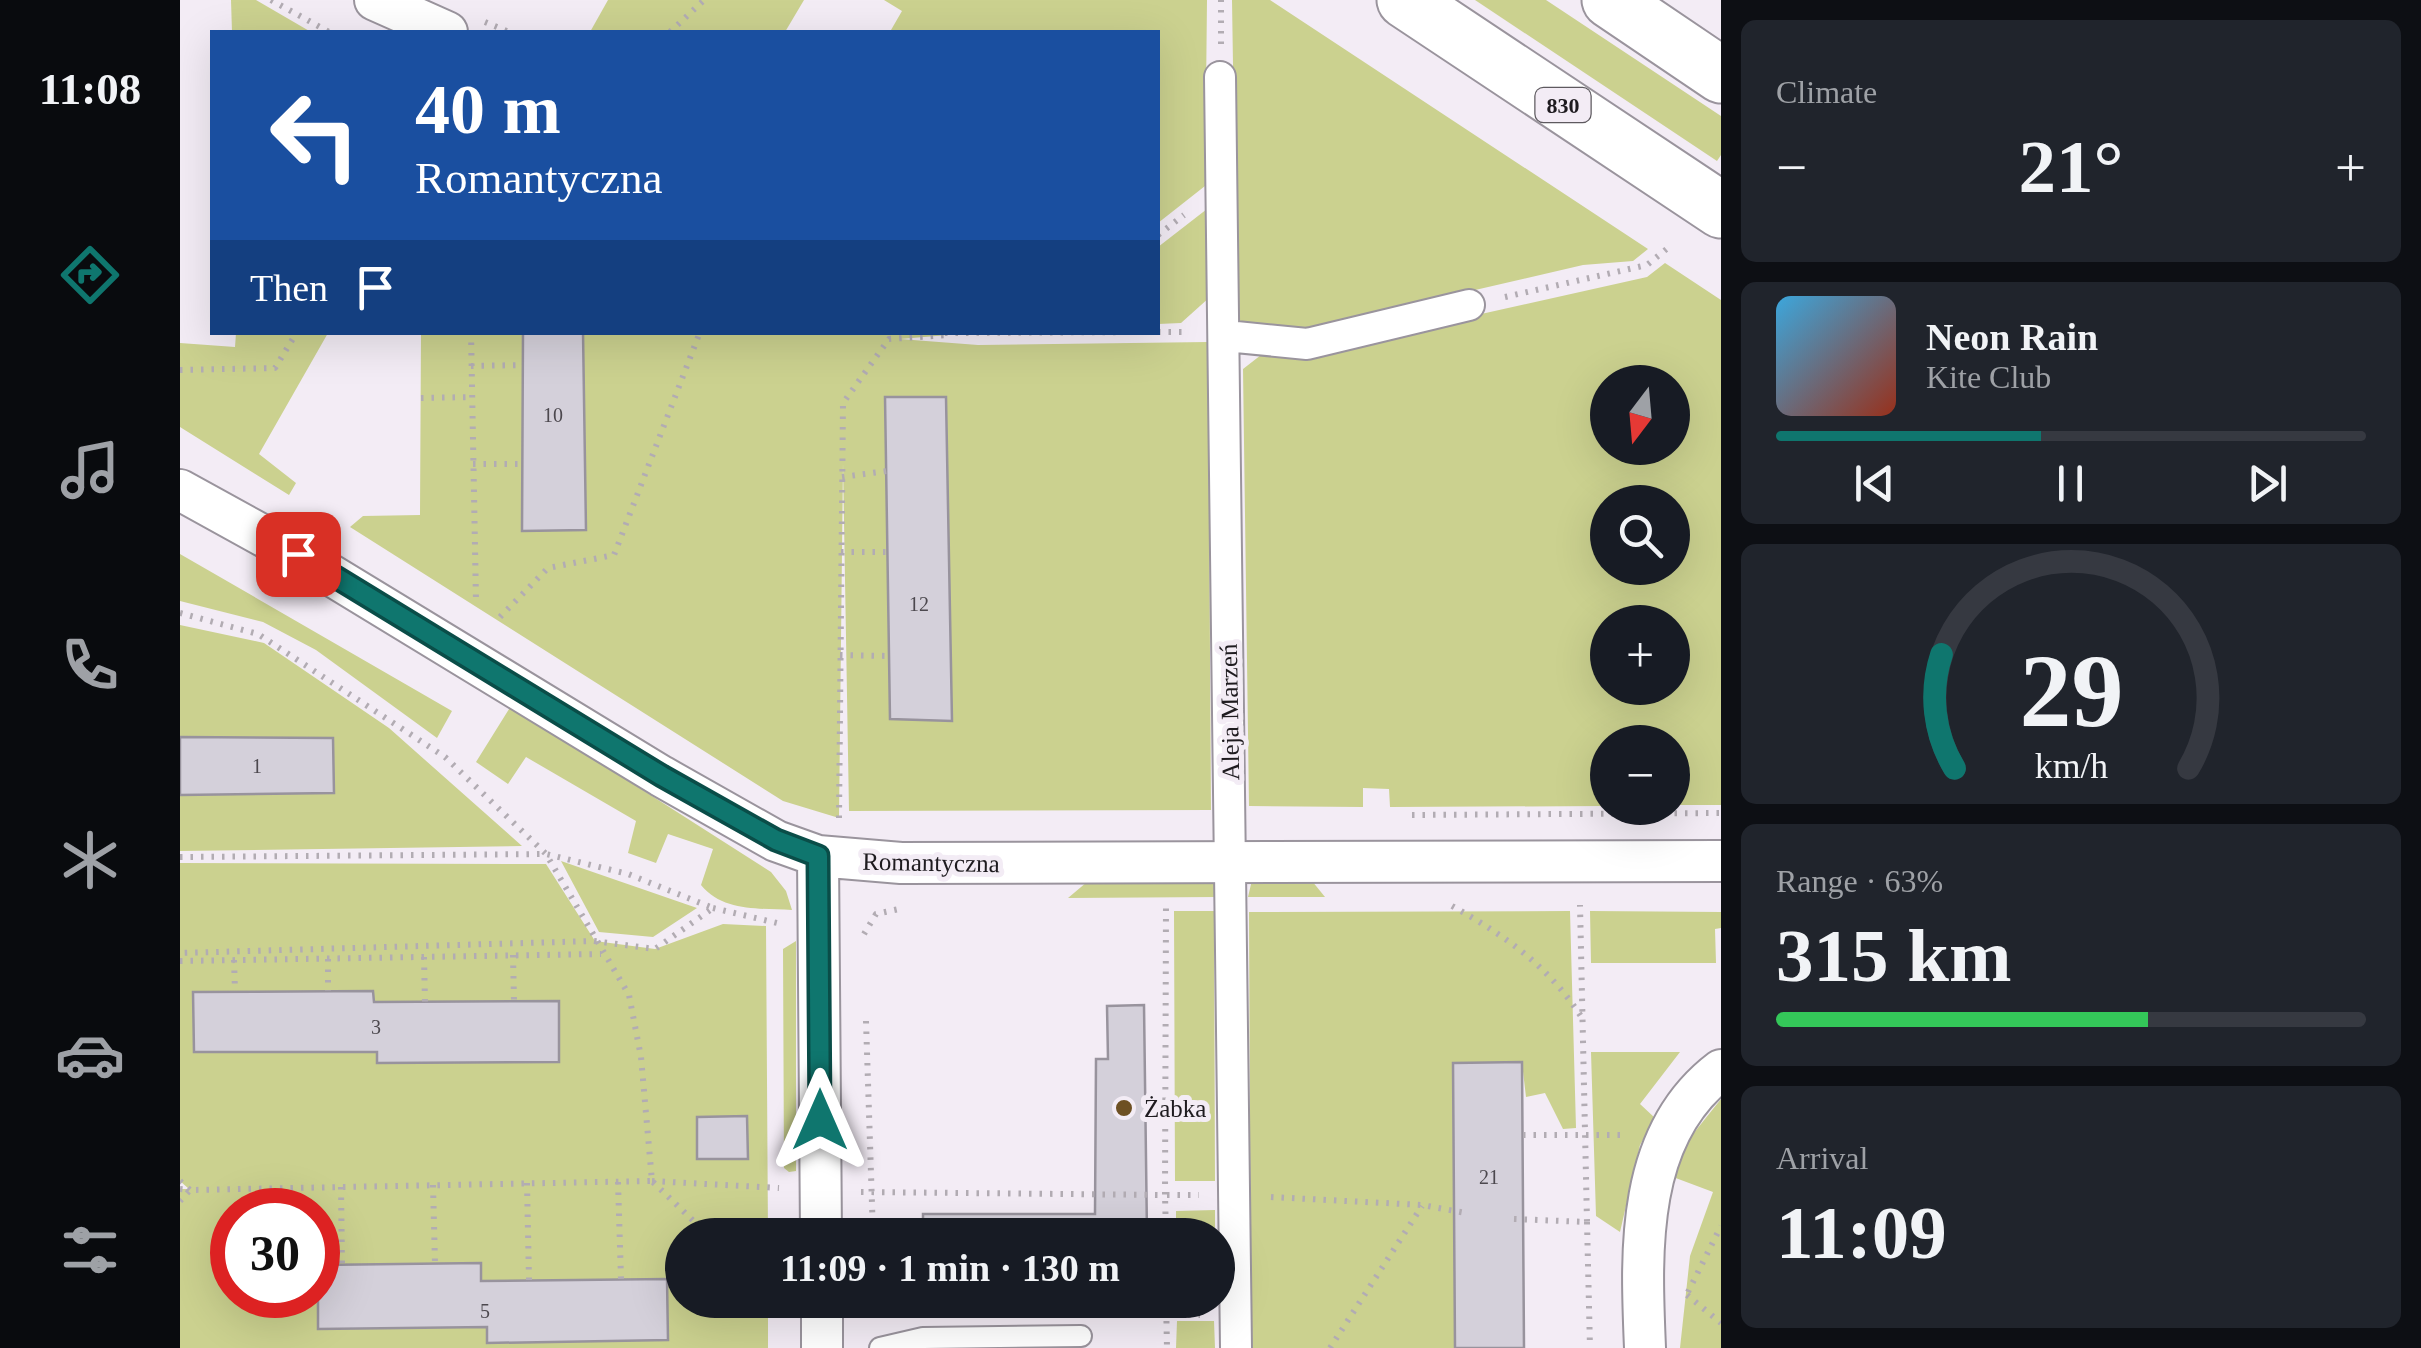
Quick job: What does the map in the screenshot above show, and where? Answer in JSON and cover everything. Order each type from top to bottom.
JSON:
[{"type":"main road","name":"830","points":[[1405,0],[1721,210]]},
{"type":"main road","points":[[1610,0],[1721,74]]},
{"type":"street","points":[[375,0],[442,30]]},
{"type":"street","name":"Aleja Marzeń","points":[[1220,77],[1236,1348]]},
{"type":"street","points":[[1226,336],[1307,344],[1469,305]]},
{"type":"street","name":"Romantyczna","points":[[180,490],[298,554],[678,786],[776,840],[818,856],[874,863],[1721,861]]},
{"type":"street","points":[[818,856],[822,1218]]},
{"type":"street","points":[[1645,1348],[1642,1235],[1665,1136],[1708,1080],[1721,1070]]},
{"type":"street","points":[[823,1318],[824,1348]]},
{"type":"lane","points":[[880,1348],[923,1338],[1081,1336]]},
{"type":"path","points":[[271,0],[325,30]]},
{"type":"path","points":[[672,30],[704,0]]},
{"type":"path","points":[[1469,305],[1648,264],[1669,247]]},
{"type":"path","points":[[180,370],[275,368],[294,335]]},
{"type":"path","points":[[470,335],[476,601]]},
{"type":"path","points":[[500,616],[548,568],[614,555],[699,335]]},
{"type":"path","points":[[839,818],[842,404],[889,339],[935,335]]},
{"type":"path","points":[[472,366],[524,366]]},
{"type":"path","points":[[421,398],[472,397]]},
{"type":"path","points":[[473,464],[522,464]]},
{"type":"path","points":[[842,476],[886,471]]},
{"type":"path","points":[[841,552],[888,552]]},
{"type":"path","points":[[180,614],[258,634],[445,757],[546,854],[629,996],[641,1057],[652,1181],[690,1218]]},
{"type":"path","points":[[840,655],[889,656]]},
{"type":"path","points":[[180,858],[546,854],[628,874],[713,908],[783,924]]},
{"type":"path","points":[[1148,905],[1166,905],[1166,1218]]},
{"type":"path","points":[[1590,1348],[1585,1022],[1579,905],[1597,905]]},
{"type":"path","points":[[1451,906],[1532,957],[1565,991],[1585,1022]]},
{"type":"path","points":[[180,953],[594,942],[655,949],[713,908]]},
{"type":"path","points":[[865,950],[864,930],[876,914],[902,908]]},
{"type":"path","points":[[180,961],[602,954]]},
{"type":"path","points":[[513,955],[514,1001]]},
{"type":"path","points":[[424,957],[425,1002]]},
{"type":"path","points":[[328,959],[328,991]]},
{"type":"path","points":[[234,960],[235,991]]},
{"type":"path","points":[[866,1006],[874,1218]]},
{"type":"path","points":[[1522,1135],[1665,1136]]},
{"type":"path","points":[[180,1185],[190,1190],[652,1181],[873,1192],[1234,1196],[1422,1205],[1466,1213]]},
{"type":"path","points":[[618,1182],[621,1279]]},
{"type":"path","points":[[527,1183],[529,1280]]},
{"type":"path","points":[[433,1185],[435,1263]]},
{"type":"path","points":[[341,1187],[342,1265]]},
{"type":"path","points":[[180,1201],[190,1190]]},
{"type":"path","points":[[1330,1348],[1422,1205]]},
{"type":"path","points":[[1514,1218],[1587,1222]]},
{"type":"path","points":[[1686,1295],[1721,1226]]},
{"type":"path","points":[[1166,1318],[1167,1348]]},
{"type":"green space","points":[[231,0],[256,0],[308,30],[232,30]]},
{"type":"green space","points":[[608,0],[804,0],[786,30],[591,30]]},
{"type":"green space","points":[[884,0],[1207,0],[1205,186],[1160,221],[1160,30],[891,30],[902,11]]},
{"type":"green space","points":[[1232,0],[1270,0],[1648,249],[1633,261],[1583,265],[1302,330],[1237,326]]},
{"type":"green space","points":[[1475,0],[1546,0],[1721,116],[1721,155],[1717,161]]},
{"type":"green space","points":[[1207,209],[1210,297],[1181,323],[1160,324],[1160,245]]},
{"type":"green space","points":[[1665,263],[1721,300],[1721,805],[1690,805],[1690,725],[1590,725],[1590,806],[1390,807],[1389,789],[1363,788],[1363,807],[1249,806],[1243,369],[1261,355],[1311,352],[1647,277]]},
{"type":"green space","points":[[236,335],[327,335],[259,454],[296,483],[289,495],[180,427],[180,343],[235,347]]},
{"type":"green space","points":[[421,335],[948,335],[900,339],[978,345],[1208,342],[1211,810],[849,811],[843,463],[839,818],[783,801],[350,527],[363,516],[420,515]]},
{"type":"green space","points":[[180,554],[452,711],[437,738],[316,650],[263,622],[180,601]]},
{"type":"green space","points":[[180,625],[264,643],[389,728],[522,846],[180,851]]},
{"type":"green space","points":[[511,706],[771,872],[786,891],[792,910],[743,907],[710,894],[701,885],[713,849],[668,834],[656,863],[628,853],[636,821],[526,757],[508,784],[476,762]]},
{"type":"green space","points":[[561,861],[697,908],[653,937],[599,932]]},
{"type":"green space","points":[[180,863],[546,864],[595,941],[655,949],[723,924],[766,926],[768,1218],[665,1218],[665,1318],[768,1318],[768,1348],[180,1348],[180,1189],[189,1189],[180,1181]]},
{"type":"green space","points":[[1252,880],[1312,881],[1325,897],[1248,897]]},
{"type":"green space","points":[[1215,881],[1216,897],[1068,898],[1087,882]]},
{"type":"green space","points":[[1174,911],[1214,911],[1215,1181],[1175,1181]]},
{"type":"green space","points":[[1570,911],[1576,1128],[1563,1129],[1545,1093],[1526,1097],[1522,1063],[1455,1348],[1251,1348],[1249,912]]},
{"type":"green space","points":[[1590,911],[1721,912],[1721,928],[1715,929],[1716,963],[1591,963]]},
{"type":"green space","points":[[796,941],[796,1171],[789,1172],[784,1168],[783,949]]},
{"type":"green space","points":[[1591,1052],[1680,1052],[1640,1104],[1655,1118],[1640,1145],[1620,1232],[1596,1216]]},
{"type":"green space","points":[[1721,1099],[1721,1348],[1680,1348],[1690,1256],[1713,1192],[1673,1177],[1689,1139]]},
{"type":"green space","points":[[1215,1210],[1215,1218],[1176,1218],[1176,1211]]},
{"type":"green space","points":[[1177,1321],[1214,1321],[1215,1348],[1176,1348]]},
{"type":"building","points":[[523,335],[583,335],[586,530],[522,531]]},
{"type":"building","points":[[885,397],[946,397],[952,721],[890,719]]},
{"type":"building","points":[[180,737],[333,738],[334,793],[180,795]]},
{"type":"building","points":[[373,991],[374,1002],[559,1001],[559,1062],[377,1063],[377,1052],[194,1052],[193,992]]},
{"type":"building","points":[[1144,1005],[1147,1218],[923,1218],[923,1214],[1095,1214],[1096,1059],[1108,1059],[1107,1006]]},
{"type":"building","points":[[1522,1062],[1524,1348],[1455,1348],[1453,1063]]},
{"type":"building","points":[[747,1116],[748,1159],[697,1159],[697,1117]]},
{"type":"building","points":[[481,1263],[481,1281],[665,1279],[668,1340],[487,1343],[487,1327],[318,1329],[318,1318],[340,1318],[340,1265]]},
{"type":"place","name":"Żabka","points":[[1124,1108]]},
{"type":"route","points":[[298,554],[662,776],[776,840],[818,856],[820,1120]]}]
